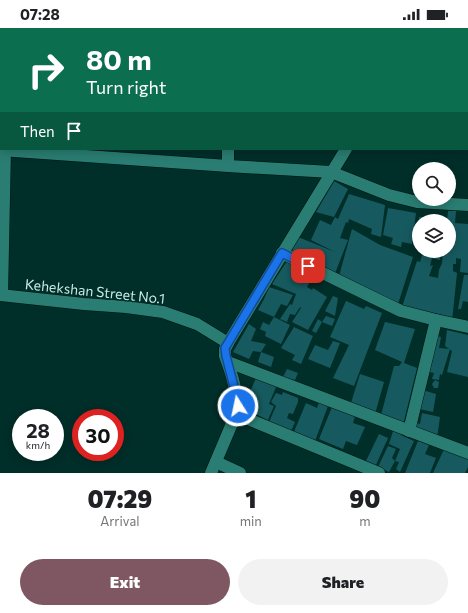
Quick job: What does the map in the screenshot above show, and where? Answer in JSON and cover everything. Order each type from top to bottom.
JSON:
[{"type":"street","points":[[1,296],[4,150],[331,172],[389,195],[417,202],[468,205]]},
{"type":"street","points":[[228,150],[228,166]]},
{"type":"street","points":[[240,473],[214,467],[238,406],[225,348],[345,150]]},
{"type":"street","points":[[282,253],[401,311],[468,327]]},
{"type":"street","name":"Kehekshan Street No.1","points":[[1,296],[84,304],[126,306],[163,312],[197,324],[228,343]]},
{"type":"street","points":[[409,431],[436,320]]},
{"type":"street","points":[[228,362],[468,453]]},
{"type":"street","points":[[236,414],[379,473]]},
{"type":"building","points":[[334,181],[348,189],[334,217],[316,212]]},
{"type":"building","points":[[349,194],[385,205],[381,237],[371,234],[372,229],[349,219],[348,223],[346,222],[340,238],[348,240],[334,276],[289,254],[298,237],[335,252],[311,240],[320,220],[331,225],[335,217],[338,219]]},
{"type":"building","points":[[388,208],[416,213],[412,214],[412,244],[402,242],[401,247],[391,244],[393,238],[383,235]]},
{"type":"building","points":[[448,211],[456,211],[456,214],[448,214]]},
{"type":"building","points":[[456,223],[468,224],[468,273],[460,272],[461,259],[456,258]]},
{"type":"building","points":[[352,229],[380,245],[413,258],[398,304],[339,276]]},
{"type":"building","points":[[421,258],[432,258],[430,266],[433,265],[429,276],[438,278],[442,258],[456,258],[456,264],[453,264],[453,271],[457,273],[452,321],[402,307],[417,261],[420,262]]},
{"type":"building","points":[[287,261],[313,275],[307,287],[312,290],[313,288],[327,297],[308,330],[292,322],[301,308],[300,307],[295,315],[290,314],[287,322],[280,319],[290,304],[292,305],[296,294],[272,284]]},
{"type":"building","points":[[464,275],[468,275],[468,302],[463,301],[461,309],[458,309]]},
{"type":"building","points":[[269,287],[293,295],[287,306],[281,304],[274,317],[258,310]]},
{"type":"building","points":[[333,296],[338,298],[335,316],[325,311]]},
{"type":"building","points":[[346,301],[364,309],[366,306],[382,313],[354,386],[333,378],[349,345],[330,337]]},
{"type":"building","points":[[326,316],[335,319],[332,326],[322,322]]},
{"type":"building","points":[[274,317],[290,325],[281,344],[265,336],[266,332],[260,329],[263,322],[269,325]]},
{"type":"building","points":[[318,319],[322,322],[316,333],[312,331]]},
{"type":"building","points":[[385,322],[415,329],[404,363],[417,368],[403,425],[381,415],[394,366],[399,366],[402,362],[375,350]]},
{"type":"building","points":[[249,324],[256,329],[251,341],[266,344],[261,352],[253,351],[249,359],[233,352]]},
{"type":"building","points":[[294,327],[313,336],[301,364],[292,360],[295,355],[281,348]]},
{"type":"building","points":[[447,330],[468,335],[468,377],[447,372],[452,351],[445,346]]},
{"type":"building","points":[[434,335],[441,337],[439,348],[450,349],[439,380],[432,379],[434,373],[425,371]]},
{"type":"building","points":[[333,341],[340,343],[330,368],[308,359],[315,345],[328,350]]},
{"type":"building","points":[[261,352],[274,357],[271,367],[258,362]]},
{"type":"building","points":[[287,369],[298,373],[295,380],[283,377]]},
{"type":"building","points":[[360,374],[384,382],[375,414],[350,406]]},
{"type":"building","points":[[256,378],[276,387],[269,404],[274,406],[268,420],[243,408]]},
{"type":"building","points":[[435,380],[439,382],[438,388],[434,388],[432,384]]},
{"type":"building","points":[[419,389],[436,394],[433,412],[415,408]]},
{"type":"building","points":[[283,392],[298,398],[293,414],[289,413],[287,418],[295,422],[291,431],[269,422],[276,406],[271,402],[276,393],[282,395]]},
{"type":"building","points":[[319,402],[328,406],[315,441],[293,434],[306,403],[317,408]]},
{"type":"building","points":[[332,407],[355,416],[353,423],[365,427],[357,445],[346,441],[343,449],[319,439]]},
{"type":"building","points":[[422,413],[440,417],[437,438],[409,431],[414,422],[420,424]]},
{"type":"building","points":[[394,428],[401,431],[401,435],[414,441],[400,472],[396,469],[399,462],[395,461],[400,449],[389,444]]},
{"type":"building","points":[[379,434],[388,438],[375,467],[365,463]]},
{"type":"building","points":[[418,441],[429,445],[425,454],[436,458],[430,473],[405,473]]},
{"type":"building","points":[[446,445],[468,453],[468,467],[465,473],[433,473]]},
{"type":"building","points":[[388,446],[396,449],[392,458],[395,461],[389,472],[378,467]]},
{"type":"route","points":[[238,406],[225,348],[282,253],[308,266]]}]
